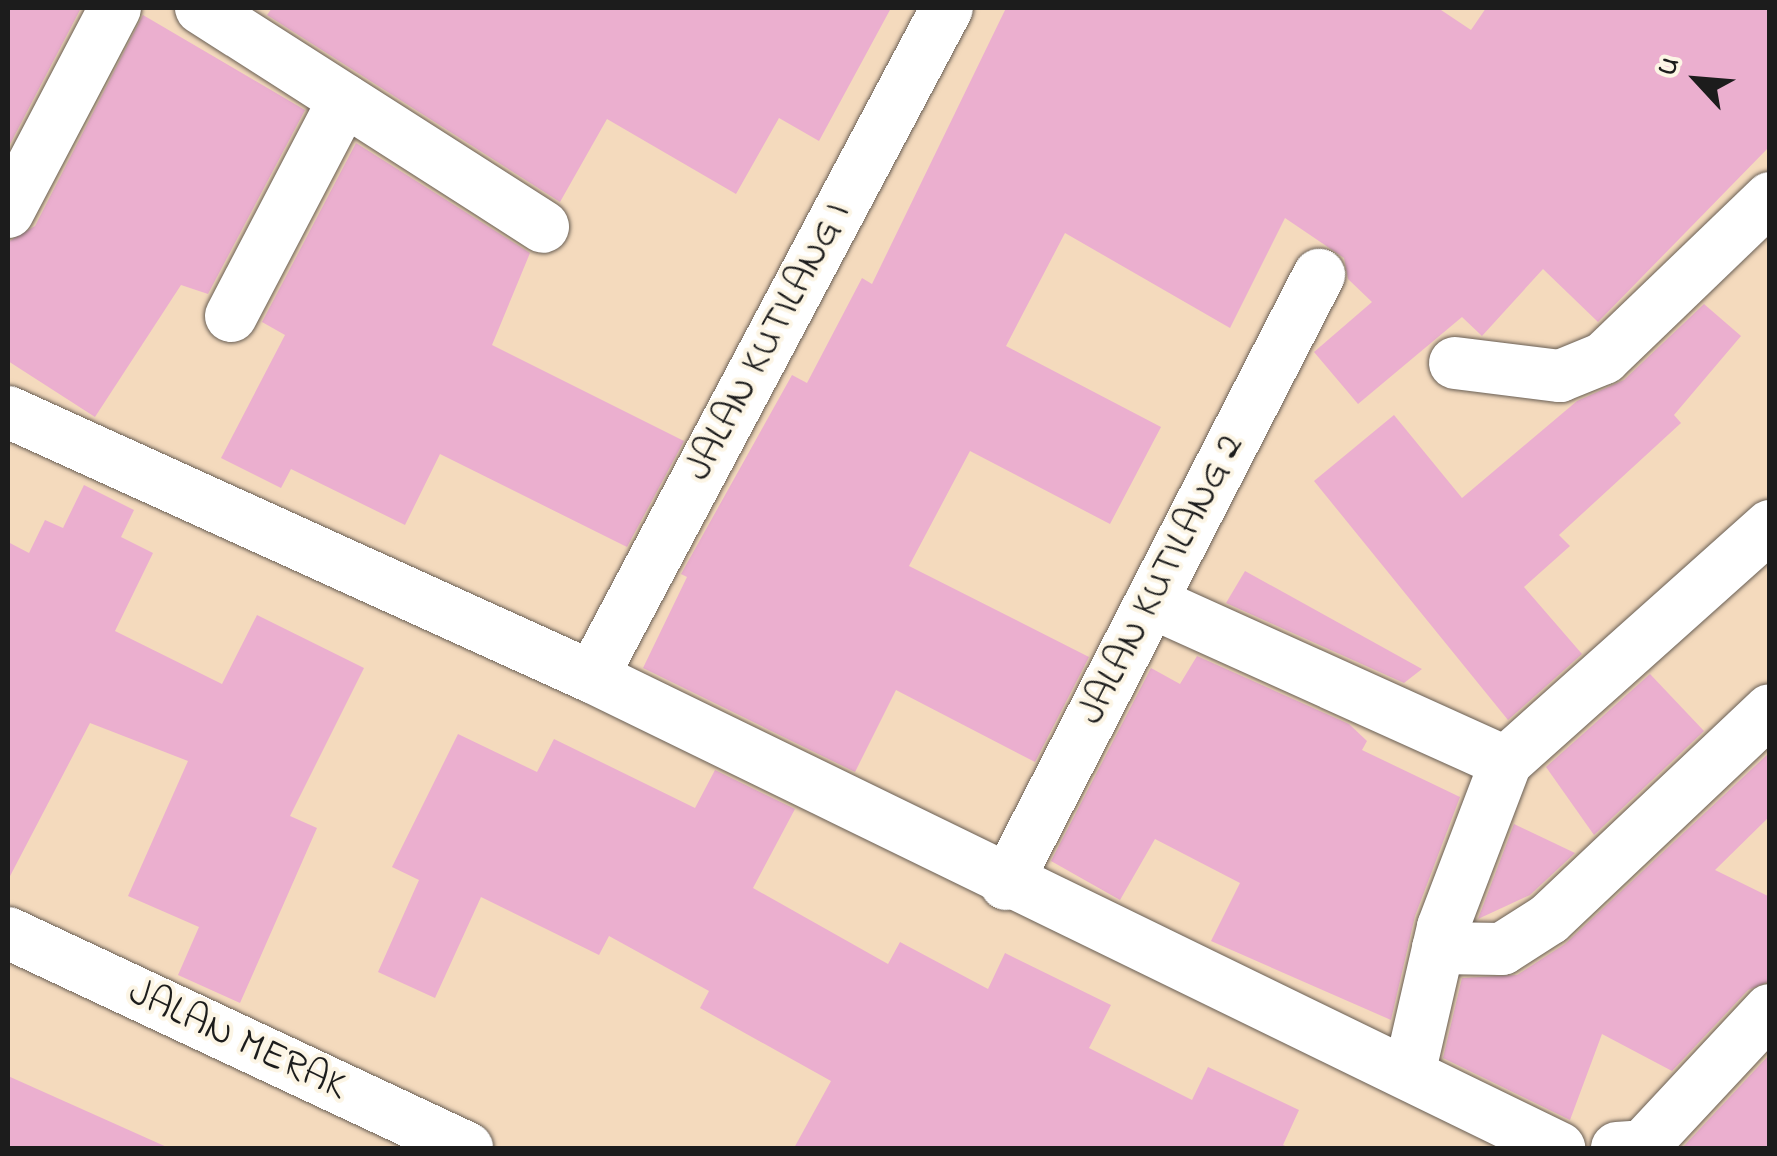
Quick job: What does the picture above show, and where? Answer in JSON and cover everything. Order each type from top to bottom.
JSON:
[{"type":"street","points":[[8,212],[115,8]]},
{"type":"street","points":[[201,8],[542,227]]},
{"type":"street","name":"JALAN KUTILANG I","points":[[592,677],[946,8]]},
{"type":"street","points":[[231,316],[344,100]]},
{"type":"street","points":[[1455,363],[1560,376],[1604,358],[1770,198]]},
{"type":"street","name":"JALAN KUTILANG 2","points":[[1006,884],[1319,275]]},
{"type":"street","points":[[8,412],[592,677],[1006,884],[1410,1070],[1559,1148]]},
{"type":"street","points":[[1410,1070],[1438,948],[1506,762],[1770,526]]},
{"type":"street","points":[[1152,602],[1506,762]]},
{"type":"street","points":[[1438,948],[1502,949],[1549,919],[1770,710]]},
{"type":"street","name":"JALAN MERAK","points":[[8,933],[466,1148]]},
{"type":"street","points":[[1617,1148],[1643,1146],[1770,1010]]},
{"type":"building","points":[[8,8],[81,8],[8,148]]},
{"type":"building","points":[[272,8],[891,8],[819,141],[779,118],[736,194],[607,119],[560,202],[267,15]]},
{"type":"building","points":[[1006,8],[1438,8],[1471,30],[1486,8],[1770,8],[1770,146],[1598,322],[1543,269],[1482,336],[1462,317],[1358,404],[1314,352],[1372,302],[1348,279],[1344,258],[1285,218],[1230,328],[1065,233],[1006,346],[1161,427],[1110,524],[970,451],[909,566],[1089,657],[1035,762],[896,690],[855,772],[643,668],[687,577],[681,574],[792,375],[807,383],[862,278],[872,284]]},
{"type":"building","points":[[143,15],[305,110],[208,294],[181,285],[95,417],[8,361],[8,242],[35,226]]},
{"type":"building","points":[[356,143],[530,253],[492,345],[684,441],[627,547],[440,454],[405,525],[291,469],[281,488],[221,458],[285,335],[262,322]]},
{"type":"building","points":[[1704,304],[1741,336],[1674,415],[1681,423],[1559,535],[1570,546],[1524,587],[1582,654],[1508,720],[1314,481],[1394,415],[1462,498],[1577,401],[1624,380]]},
{"type":"building","points":[[84,485],[134,510],[121,537],[153,553],[115,631],[222,684],[257,615],[364,668],[290,816],[317,828],[240,1003],[178,975],[199,927],[128,896],[188,761],[90,723],[8,880],[8,542],[29,553],[45,520],[63,528]]},
{"type":"building","points":[[1245,571],[1422,669],[1404,683],[1226,603]]},
{"type":"building","points":[[1197,656],[1349,724],[1367,741],[1362,750],[1460,797],[1415,916],[1391,1020],[1211,941],[1240,883],[1155,839],[1120,900],[1051,861],[1151,668],[1180,684]]},
{"type":"building","points":[[1650,674],[1704,731],[1594,835],[1546,767]]},
{"type":"building","points":[[458,734],[537,772],[554,739],[695,808],[715,770],[795,809],[753,888],[888,964],[900,942],[988,989],[1005,953],[1111,1005],[1089,1048],[1192,1100],[1208,1067],[1299,1110],[1283,1145],[1290,1148],[794,1148],[831,1081],[700,1008],[709,991],[609,936],[599,955],[481,897],[435,998],[378,972],[419,880],[392,867]]},
{"type":"building","points":[[1770,752],[1770,816],[1715,870],[1770,897],[1770,981],[1748,990],[1672,1071],[1602,1034],[1570,1120],[1443,1058],[1462,978],[1517,975],[1565,944]]},
{"type":"building","points":[[1514,824],[1575,853],[1530,895],[1478,919]]},
{"type":"building","points":[[1770,1054],[1770,1148],[1682,1148]]},
{"type":"building","points":[[8,1076],[169,1148],[8,1148]]}]
